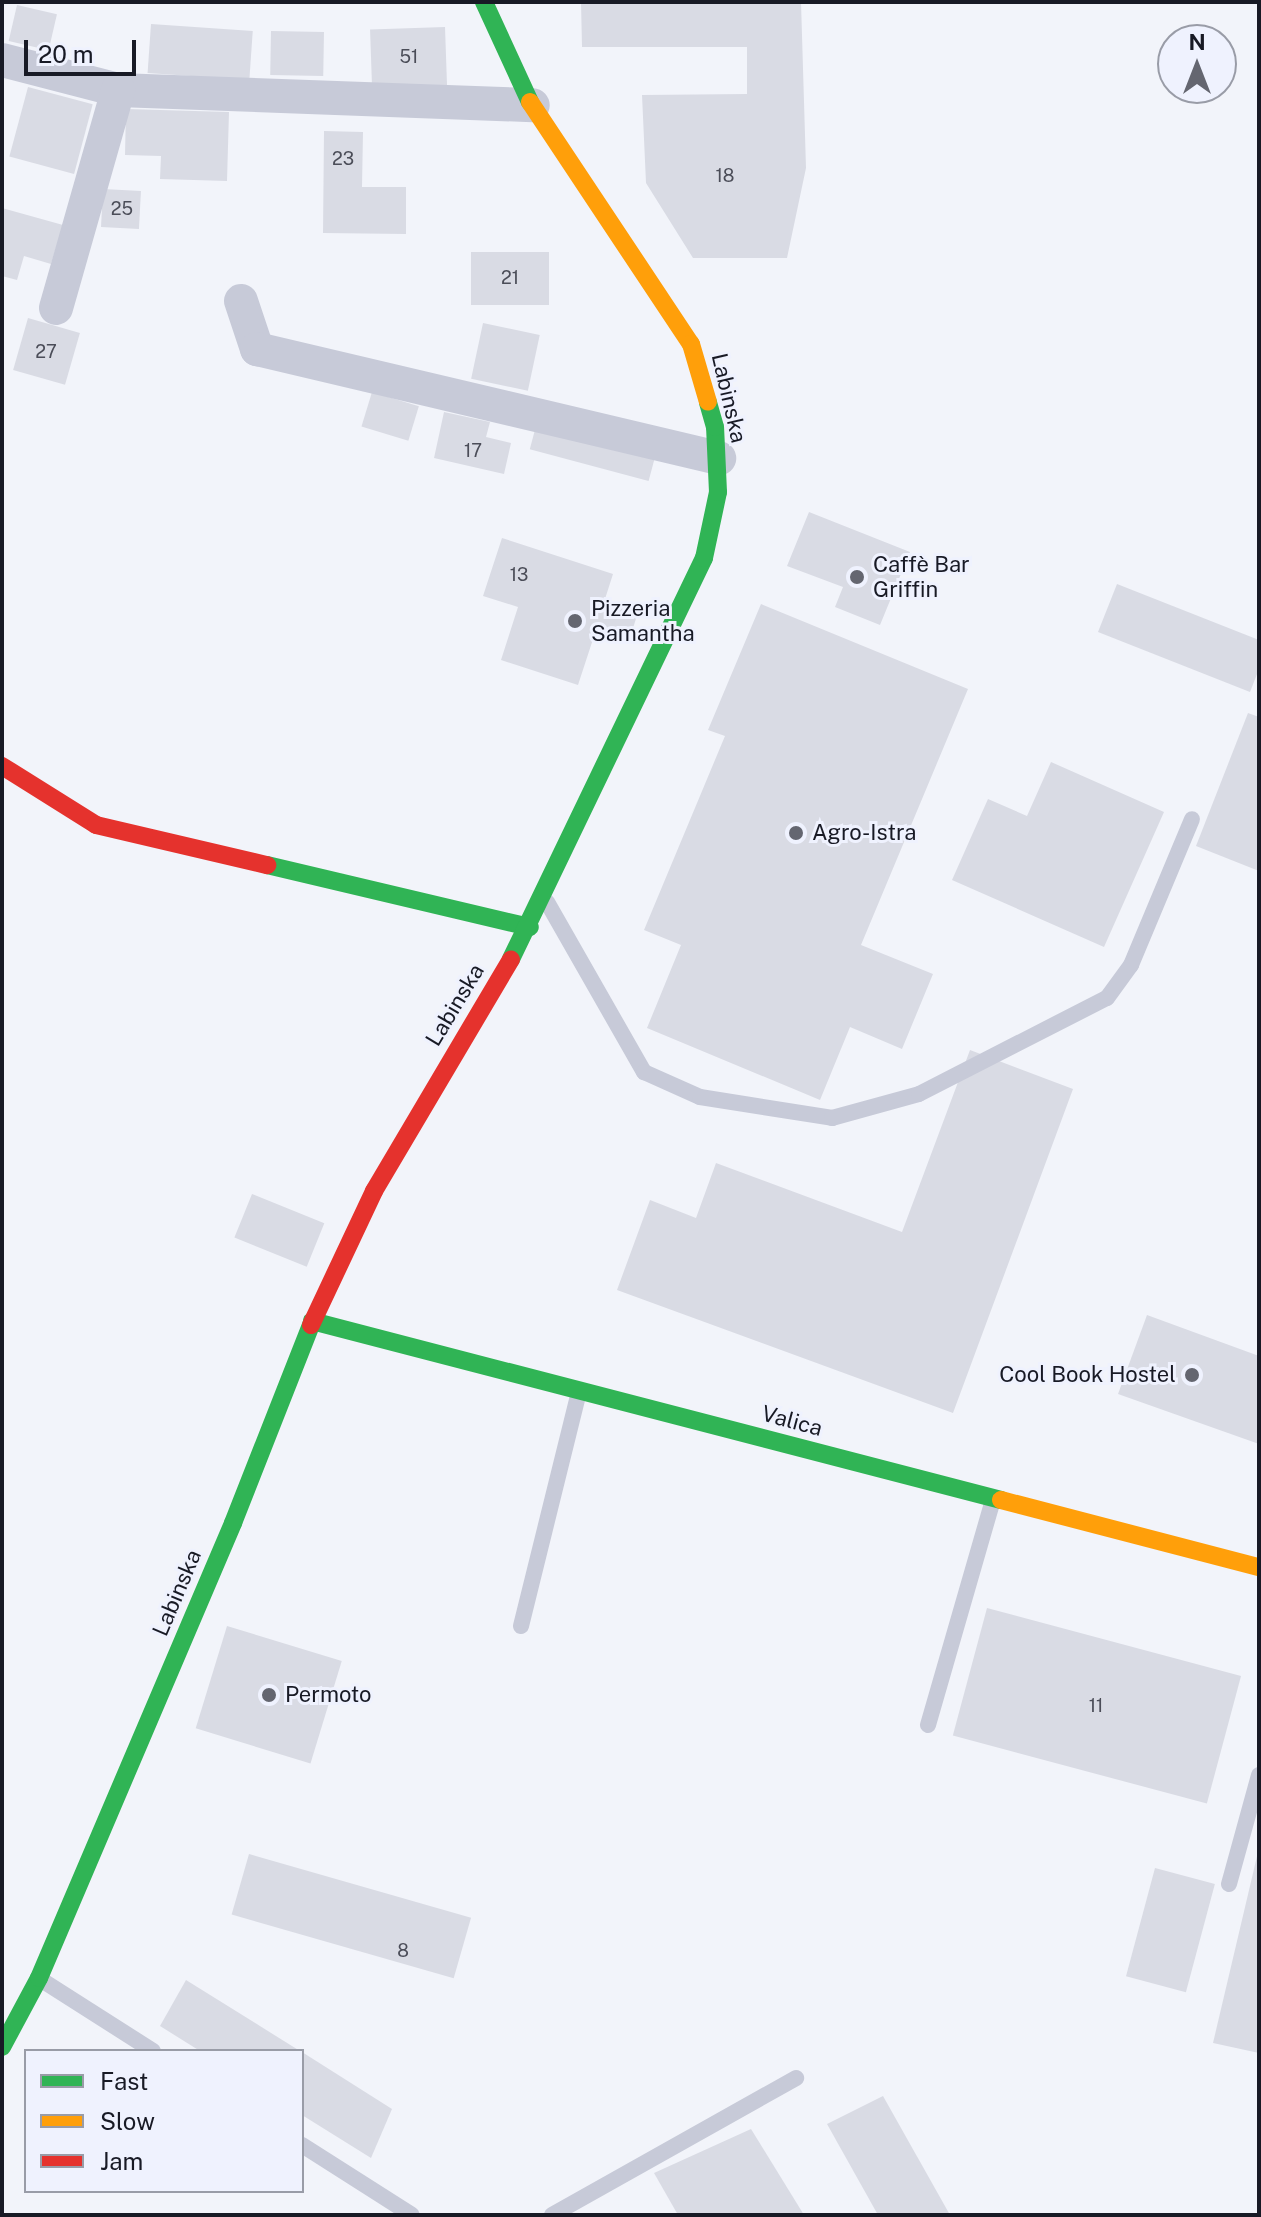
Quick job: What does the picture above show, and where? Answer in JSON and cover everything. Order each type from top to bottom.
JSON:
[{"type":"street","name":"Labinska","points":[[2,2047],[39,1978],[233,1523],[312,1321],[374,1191],[530,927],[704,558],[713,526],[719,458],[706,384],[674,311],[533,105],[506,57],[484,2]]},
{"type":"street","points":[[2,60],[118,90],[533,105]]},
{"type":"street","points":[[56,308],[118,90]]},
{"type":"street","points":[[241,301],[257,349],[719,458]]},
{"type":"street","points":[[2,766],[96,825],[530,927]]},
{"type":"street","name":"Valica","points":[[312,1321],[1259,1567]]},
{"type":"lane","points":[[545,897],[644,1072],[700,1097],[755,1110],[832,1118],[919,1094],[1107,998],[1131,965],[1192,819]]},
{"type":"lane","points":[[521,1626],[580,1390]]},
{"type":"lane","points":[[928,1725],[994,1498]]},
{"type":"lane","points":[[1229,1884],[1259,1775]]},
{"type":"lane","points":[[39,1978],[150,2049]]},
{"type":"lane","points":[[552,2215],[796,2078]]},
{"type":"lane","points":[[304,2146],[412,2215]]},
{"type":"building","points":[[581,2],[801,2],[806,168],[787,258],[693,258],[646,183],[642,95],[747,94],[747,47],[582,47]]},
{"type":"building","points":[[17,5],[57,14],[49,50],[9,41]]},
{"type":"building","points":[[151,24],[253,31],[249,80],[148,73]]},
{"type":"building","points":[[445,27],[447,85],[372,88],[370,30]]},
{"type":"building","points":[[271,31],[324,32],[323,76],[270,75]]},
{"type":"building","points":[[28,87],[93,104],[74,174],[9,157]]},
{"type":"building","points":[[126,109],[229,112],[227,181],[160,179],[161,156],[125,155]]},
{"type":"building","points":[[324,131],[363,132],[362,187],[406,187],[406,234],[323,233]]},
{"type":"building","points":[[103,189],[141,191],[139,229],[101,227]]},
{"type":"building","points":[[2,208],[63,225],[51,264],[24,256],[17,280],[2,276]]},
{"type":"building","points":[[471,252],[549,252],[549,305],[471,305]]},
{"type":"building","points":[[28,318],[80,333],[65,385],[13,370]]},
{"type":"building","points":[[483,323],[540,335],[528,391],[471,379]]},
{"type":"building","points":[[372,392],[419,406],[408,441],[361,426]]},
{"type":"building","points":[[444,412],[490,422],[486,437],[511,443],[504,474],[434,458]]},
{"type":"building","points":[[536,426],[655,458],[649,481],[530,449]]},
{"type":"building","name":"Caffè Bar Griffin","points":[[809,512],[910,552],[880,625],[835,607],[843,587],[787,566]]},
{"type":"building","name":"Pizzeria Samantha","points":[[502,538],[613,574],[605,599],[639,609],[629,641],[596,630],[578,685],[501,660],[518,607],[483,596]]},
{"type":"building","points":[[1117,584],[1259,640],[1259,669],[1250,692],[1098,632]]},
{"type":"building","name":"Agro-Istra","points":[[761,604],[968,689],[861,945],[933,974],[902,1049],[850,1027],[820,1100],[647,1028],[681,945],[644,930],[725,736],[708,730]]},
{"type":"building","points":[[1248,713],[1259,717],[1259,871],[1196,846]]},
{"type":"building","points":[[1051,762],[1164,812],[1104,947],[952,880],[988,799],[1027,816]]},
{"type":"building","points":[[970,1050],[1073,1089],[953,1413],[617,1290],[650,1200],[696,1218],[716,1163],[902,1232]]},
{"type":"building","points":[[252,1194],[324,1223],[307,1267],[234,1238]]},
{"type":"building","name":"Cool Book Hostel","points":[[1147,1315],[1259,1356],[1259,1444],[1118,1394]]},
{"type":"building","points":[[987,1608],[1241,1676],[1207,1804],[953,1736]]},
{"type":"building","name":"Permoto","points":[[227,1626],[342,1661],[310,1763],[196,1728]]},
{"type":"building","points":[[1259,1852],[1259,2053],[1213,2043]]},
{"type":"building","points":[[249,1854],[471,1918],[454,1978],[232,1915]]},
{"type":"building","points":[[1155,1868],[1215,1884],[1186,1992],[1126,1976]]},
{"type":"building","points":[[186,1980],[297,2049],[197,2049],[160,2026]]},
{"type":"building","points":[[304,2053],[392,2109],[371,2158],[304,2116]]},
{"type":"building","points":[[883,2096],[950,2215],[878,2215],[827,2124]]},
{"type":"building","points":[[751,2129],[804,2215],[678,2215],[654,2173]]},
{"type":"traffic: fast","points":[[484,2],[530,102]]},
{"type":"traffic: fast","points":[[511,959],[704,558],[718,492],[715,427],[708,402]]},
{"type":"traffic: fast","points":[[267,865],[530,927]]},
{"type":"traffic: fast","points":[[312,1321],[1001,1500]]},
{"type":"traffic: fast","points":[[2,2047],[39,1978],[233,1523],[311,1325]]},
{"type":"traffic: slow","points":[[530,102],[691,344],[708,402]]},
{"type":"traffic: slow","points":[[1001,1500],[1259,1567]]},
{"type":"traffic: jam","points":[[2,766],[96,825],[267,865]]},
{"type":"traffic: jam","points":[[311,1325],[374,1191],[511,959]]},
{"type":"place","name":"Caffè Bar Griffin","points":[[857,577]]},
{"type":"place","name":"Pizzeria Samantha","points":[[575,621]]},
{"type":"place","name":"Agro-Istra","points":[[796,833]]},
{"type":"place","name":"Cool Book Hostel","points":[[1192,1375]]},
{"type":"place","name":"Permoto","points":[[269,1695]]}]
